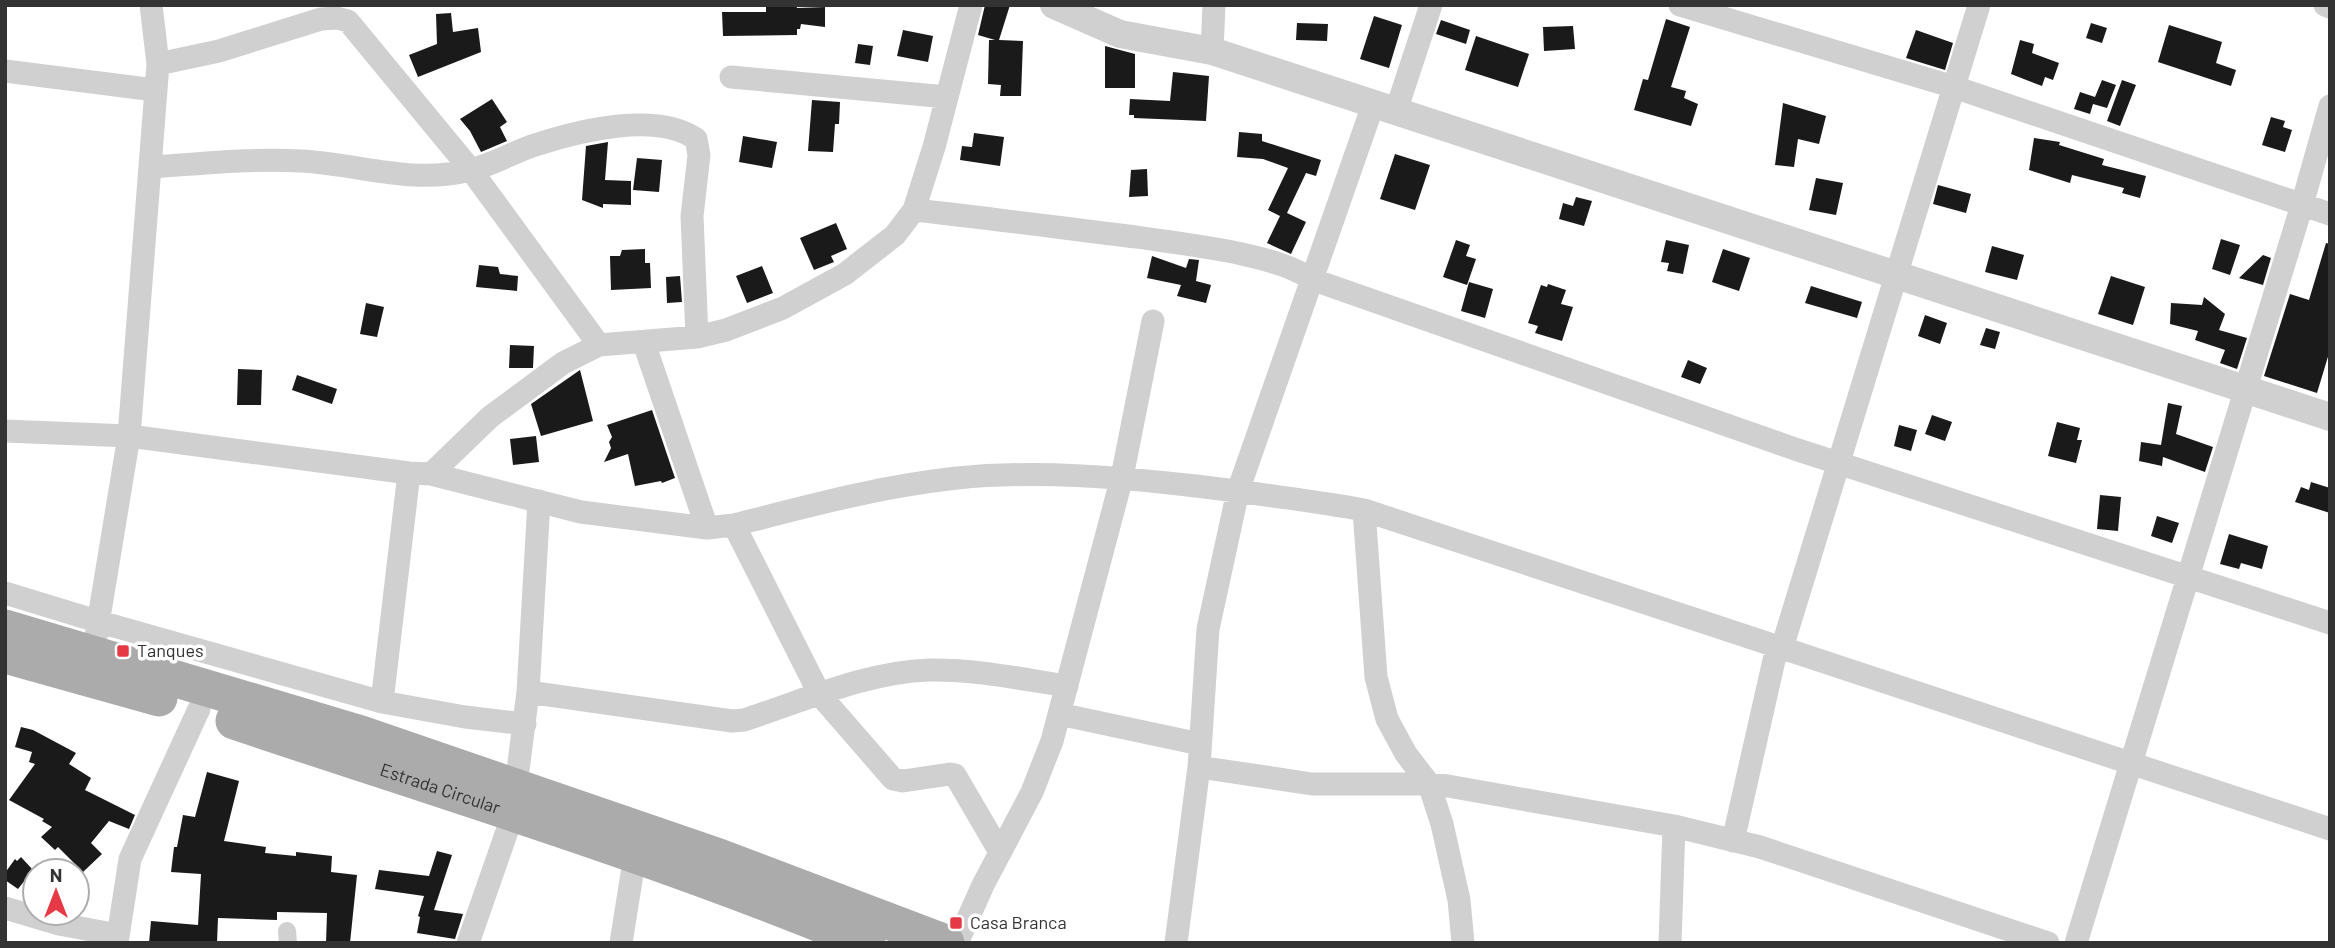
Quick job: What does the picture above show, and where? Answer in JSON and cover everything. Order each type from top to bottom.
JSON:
[{"type":"main road","points":[[5,628],[96,638],[361,734],[514,800],[719,857],[946,943]]},
{"type":"main road","name":"Estrada Circular","points":[[5,655],[514,800],[635,855],[783,908],[867,943]]},
{"type":"street","points":[[96,638],[129,436],[158,64],[151,5]]},
{"type":"street","points":[[382,702],[420,474],[562,363],[599,345],[697,337],[726,330],[783,308],[845,274],[895,235],[914,210],[934,147],[971,5]]},
{"type":"street","points":[[1054,5],[1120,34],[1212,51],[2330,417]]},
{"type":"street","points":[[1212,51],[1214,5]]},
{"type":"street","points":[[1176,943],[1200,756],[1208,629],[1238,491],[1311,279],[1431,5]]},
{"type":"street","points":[[1681,5],[1954,87],[2330,214]]},
{"type":"street","points":[[1733,841],[1779,647],[1898,275],[1979,5]]},
{"type":"street","points":[[158,64],[219,51],[321,19],[337,18],[348,21],[471,170],[599,345]]},
{"type":"street","points":[[5,71],[155,90]]},
{"type":"street","points":[[731,77],[947,97]]},
{"type":"street","points":[[2076,943],[2330,106]]},
{"type":"street","points":[[151,167],[259,160],[304,161],[404,176],[471,170],[534,145],[592,130],[635,125],[684,131],[696,139],[699,155],[692,216],[697,337]]},
{"type":"street","points":[[914,210],[1184,244],[1239,254],[1294,270],[1311,279],[1838,463],[2330,623]]},
{"type":"street","points":[[957,943],[1032,792],[1052,741],[1122,477],[1153,321]]},
{"type":"street","points":[[644,343],[707,528]]},
{"type":"street","points":[[5,431],[129,436],[420,474],[581,512],[707,528],[734,525],[892,486],[960,478],[1041,475],[1122,477],[1364,510],[2330,829]]},
{"type":"street","points":[[468,943],[514,800],[528,692],[539,501]]},
{"type":"street","points":[[1364,510],[1376,677],[1387,719],[1406,754],[1429,784],[1442,824],[1459,900],[1463,943]]},
{"type":"street","points":[[734,525],[820,695],[893,779],[903,781],[954,775],[1000,852]]},
{"type":"street","points":[[5,593],[96,638],[382,702],[465,717],[525,724]]},
{"type":"street","points":[[528,692],[732,721],[744,720],[888,675],[927,670],[961,670],[1067,686]]},
{"type":"street","points":[[5,908],[117,939],[130,859],[199,709]]},
{"type":"street","points":[[1059,715],[1200,756],[1312,784],[1429,784],[1674,826],[1760,847],[2048,943]]},
{"type":"street","points":[[1670,943],[1674,826]]},
{"type":"street","points":[[621,943],[635,855]]},
{"type":"building","points":[[766,5],[825,7],[825,27],[801,24],[797,35],[723,36],[722,12],[766,12]]},
{"type":"building","points":[[985,5],[1010,5],[999,40],[1023,41],[1021,96],[1000,96],[1001,85],[988,84],[989,40],[995,40],[978,35]]},
{"type":"building","points":[[451,13],[453,32],[478,28],[481,52],[418,77],[409,55],[437,44],[436,14]]},
{"type":"building","points":[[1374,16],[1402,25],[1389,68],[1360,59]]},
{"type":"building","points":[[1666,19],[1690,27],[1671,87],[1686,91],[1684,98],[1698,104],[1691,126],[1634,110],[1643,79],[1648,80]]},
{"type":"building","points":[[1441,20],[1470,30],[1466,44],[1436,34]]},
{"type":"building","points":[[1297,23],[1328,24],[1327,41],[1296,40]]},
{"type":"building","points":[[2091,23],[2107,28],[2102,43],[2086,38]]},
{"type":"building","points":[[2169,25],[2222,42],[2216,63],[2236,70],[2231,86],[2158,62]]},
{"type":"building","points":[[1573,26],[1575,49],[1544,51],[1543,27]]},
{"type":"building","points":[[903,30],[933,36],[928,62],[897,56]]},
{"type":"building","points":[[1916,30],[1953,43],[1945,70],[1906,58]]},
{"type":"building","points":[[1476,36],[1529,54],[1518,87],[1465,70]]},
{"type":"building","points":[[2020,40],[2034,44],[2032,53],[2059,63],[2053,80],[2045,77],[2042,86],[2011,74]]},
{"type":"building","points":[[858,44],[873,46],[870,65],[855,63]]},
{"type":"building","points":[[1105,46],[1135,54],[1135,88],[1105,88]]},
{"type":"building","points":[[1173,72],[1209,76],[1206,121],[1134,118],[1134,115],[1129,115],[1130,99],[1170,101]]},
{"type":"building","points":[[2102,80],[2116,85],[2107,108],[2093,104],[2090,114],[2074,109],[2080,92],[2095,97]]},
{"type":"building","points":[[2122,80],[2136,85],[2120,126],[2107,121]]},
{"type":"building","points":[[492,99],[507,122],[500,127],[507,141],[481,152],[460,119]]},
{"type":"building","points":[[812,100],[840,102],[833,152],[808,151]]},
{"type":"building","points":[[1783,103],[1826,116],[1819,144],[1798,139],[1794,167],[1775,165]]},
{"type":"building","points":[[2271,117],[2285,121],[2283,127],[2292,130],[2285,152],[2262,145]]},
{"type":"building","points":[[1239,132],[1262,134],[1262,141],[1321,160],[1316,176],[1306,173],[1287,213],[1306,222],[1291,254],[1267,243],[1280,216],[1268,210],[1288,168],[1263,159],[1237,157]]},
{"type":"building","points":[[974,133],[1004,137],[1000,166],[960,160],[962,146],[972,147]]},
{"type":"building","points":[[743,136],[777,142],[772,168],[739,162]]},
{"type":"building","points":[[2034,138],[2060,142],[2059,145],[2104,159],[2102,165],[2146,176],[2140,198],[2122,193],[2124,188],[2072,175],[2070,183],[2029,170]]},
{"type":"building","points":[[608,142],[605,180],[631,181],[631,205],[603,204],[603,208],[582,200],[586,146]]},
{"type":"building","points":[[1395,154],[1430,165],[1415,210],[1380,199]]},
{"type":"building","points":[[637,158],[662,160],[659,192],[633,190]]},
{"type":"building","points":[[1147,169],[1148,196],[1129,197],[1131,170]]},
{"type":"building","points":[[1816,178],[1843,183],[1836,215],[1809,210]]},
{"type":"building","points":[[1938,185],[1971,194],[1966,213],[1933,204]]},
{"type":"building","points":[[1576,197],[1592,201],[1584,226],[1559,219],[1563,203],[1573,206]]},
{"type":"building","points":[[836,223],[847,249],[831,256],[834,262],[814,270],[800,238]]},
{"type":"building","points":[[2221,239],[2240,245],[2230,275],[2212,269]]},
{"type":"building","points":[[1456,240],[1470,245],[1466,256],[1476,259],[1467,285],[1443,277]]},
{"type":"building","points":[[1666,240],[1689,245],[1683,274],[1667,271],[1669,263],[1661,262]]},
{"type":"building","points":[[2326,243],[2330,244],[2330,350],[2317,393],[2264,376],[2290,294],[2309,300]]},
{"type":"building","points":[[1992,246],[2024,255],[2017,280],[1985,272]]},
{"type":"building","points":[[645,249],[645,263],[650,263],[651,288],[611,290],[610,256],[620,256],[622,250]]},
{"type":"building","points":[[1723,249],[1750,258],[1739,291],[1712,282]]},
{"type":"building","points":[[2263,255],[2271,258],[2263,285],[2239,278]]},
{"type":"building","points":[[1152,256],[1186,268],[1189,259],[1199,260],[1196,281],[1211,285],[1206,303],[1177,296],[1181,285],[1147,278]]},
{"type":"building","points":[[479,265],[498,267],[500,274],[518,276],[517,291],[476,287]]},
{"type":"building","points":[[762,266],[773,293],[747,303],[736,276]]},
{"type":"building","points":[[680,276],[682,302],[667,303],[666,277]]},
{"type":"building","points":[[2111,276],[2145,287],[2133,325],[2098,314]]},
{"type":"building","points":[[1469,282],[1493,289],[1485,318],[1461,311]]},
{"type":"building","points":[[1548,284],[1566,290],[1561,304],[1573,307],[1562,341],[1535,333],[1538,326],[1528,323],[1541,285],[1547,287]]},
{"type":"building","points":[[1811,286],[1862,302],[1857,318],[1805,303]]},
{"type":"building","points":[[2204,297],[2225,314],[2219,330],[2247,338],[2237,369],[2220,363],[2225,350],[2195,340],[2198,331],[2170,324],[2171,303],[2202,305]]},
{"type":"building","points":[[366,303],[384,307],[377,337],[360,334]]},
{"type":"building","points":[[1925,315],[1947,323],[1940,344],[1918,336]]},
{"type":"building","points":[[1986,328],[2000,332],[1995,349],[1980,345]]},
{"type":"building","points":[[510,345],[534,346],[533,368],[509,368]]},
{"type":"building","points":[[1688,360],[1707,368],[1700,384],[1681,377]]},
{"type":"building","points":[[238,369],[262,370],[261,405],[237,405]]},
{"type":"building","points":[[580,370],[593,421],[541,436],[531,404]]},
{"type":"building","points":[[297,375],[337,389],[332,404],[292,390]]},
{"type":"building","points":[[2168,403],[2182,406],[2176,434],[2213,447],[2205,472],[2163,457],[2162,466],[2139,461],[2141,442],[2161,445]]},
{"type":"building","points":[[652,410],[675,478],[662,483],[635,486],[628,454],[604,462],[611,448],[609,442],[612,437],[607,425]]},
{"type":"building","points":[[1932,415],[1952,422],[1945,441],[1925,434]]},
{"type":"building","points":[[2057,422],[2080,428],[2077,440],[2082,440],[2076,463],[2048,456]]},
{"type":"building","points":[[1899,425],[1917,430],[1911,451],[1894,446]]},
{"type":"building","points":[[536,436],[539,462],[513,465],[510,439]]},
{"type":"building","points":[[2311,482],[2330,488],[2330,513],[2295,502],[2301,487],[2309,490]]},
{"type":"building","points":[[2100,495],[2121,497],[2118,531],[2097,529]]},
{"type":"building","points":[[2157,516],[2179,523],[2172,543],[2151,536]]},
{"type":"building","points":[[2229,534],[2268,546],[2262,569],[2241,563],[2239,569],[2220,564]]},
{"type":"building","points":[[21,727],[33,730],[76,753],[69,764],[91,778],[85,790],[135,815],[129,829],[109,821],[91,843],[102,854],[91,864],[91,857],[68,857],[58,847],[55,850],[41,837],[52,827],[42,821],[44,819],[9,800],[35,764],[29,762],[32,752],[15,747]]},
{"type":"building","points":[[207,772],[239,781],[224,841],[266,847],[265,853],[296,856],[296,852],[332,856],[331,872],[357,875],[350,943],[326,943],[327,913],[277,912],[277,920],[218,918],[217,943],[149,943],[151,921],[198,925],[201,874],[171,872],[174,847],[177,847],[183,815],[195,817]]},
{"type":"building","points":[[437,851],[452,855],[434,910],[463,914],[455,939],[417,933],[418,916],[424,896],[375,889],[379,870],[429,876]]},
{"type":"building","points":[[21,857],[21,885],[18,889],[5,880],[5,873],[15,859],[17,861]]},
{"type":"place","name":"Tanques","points":[[123,651]]},
{"type":"place","name":"Casa Branca","points":[[956,923]]}]
